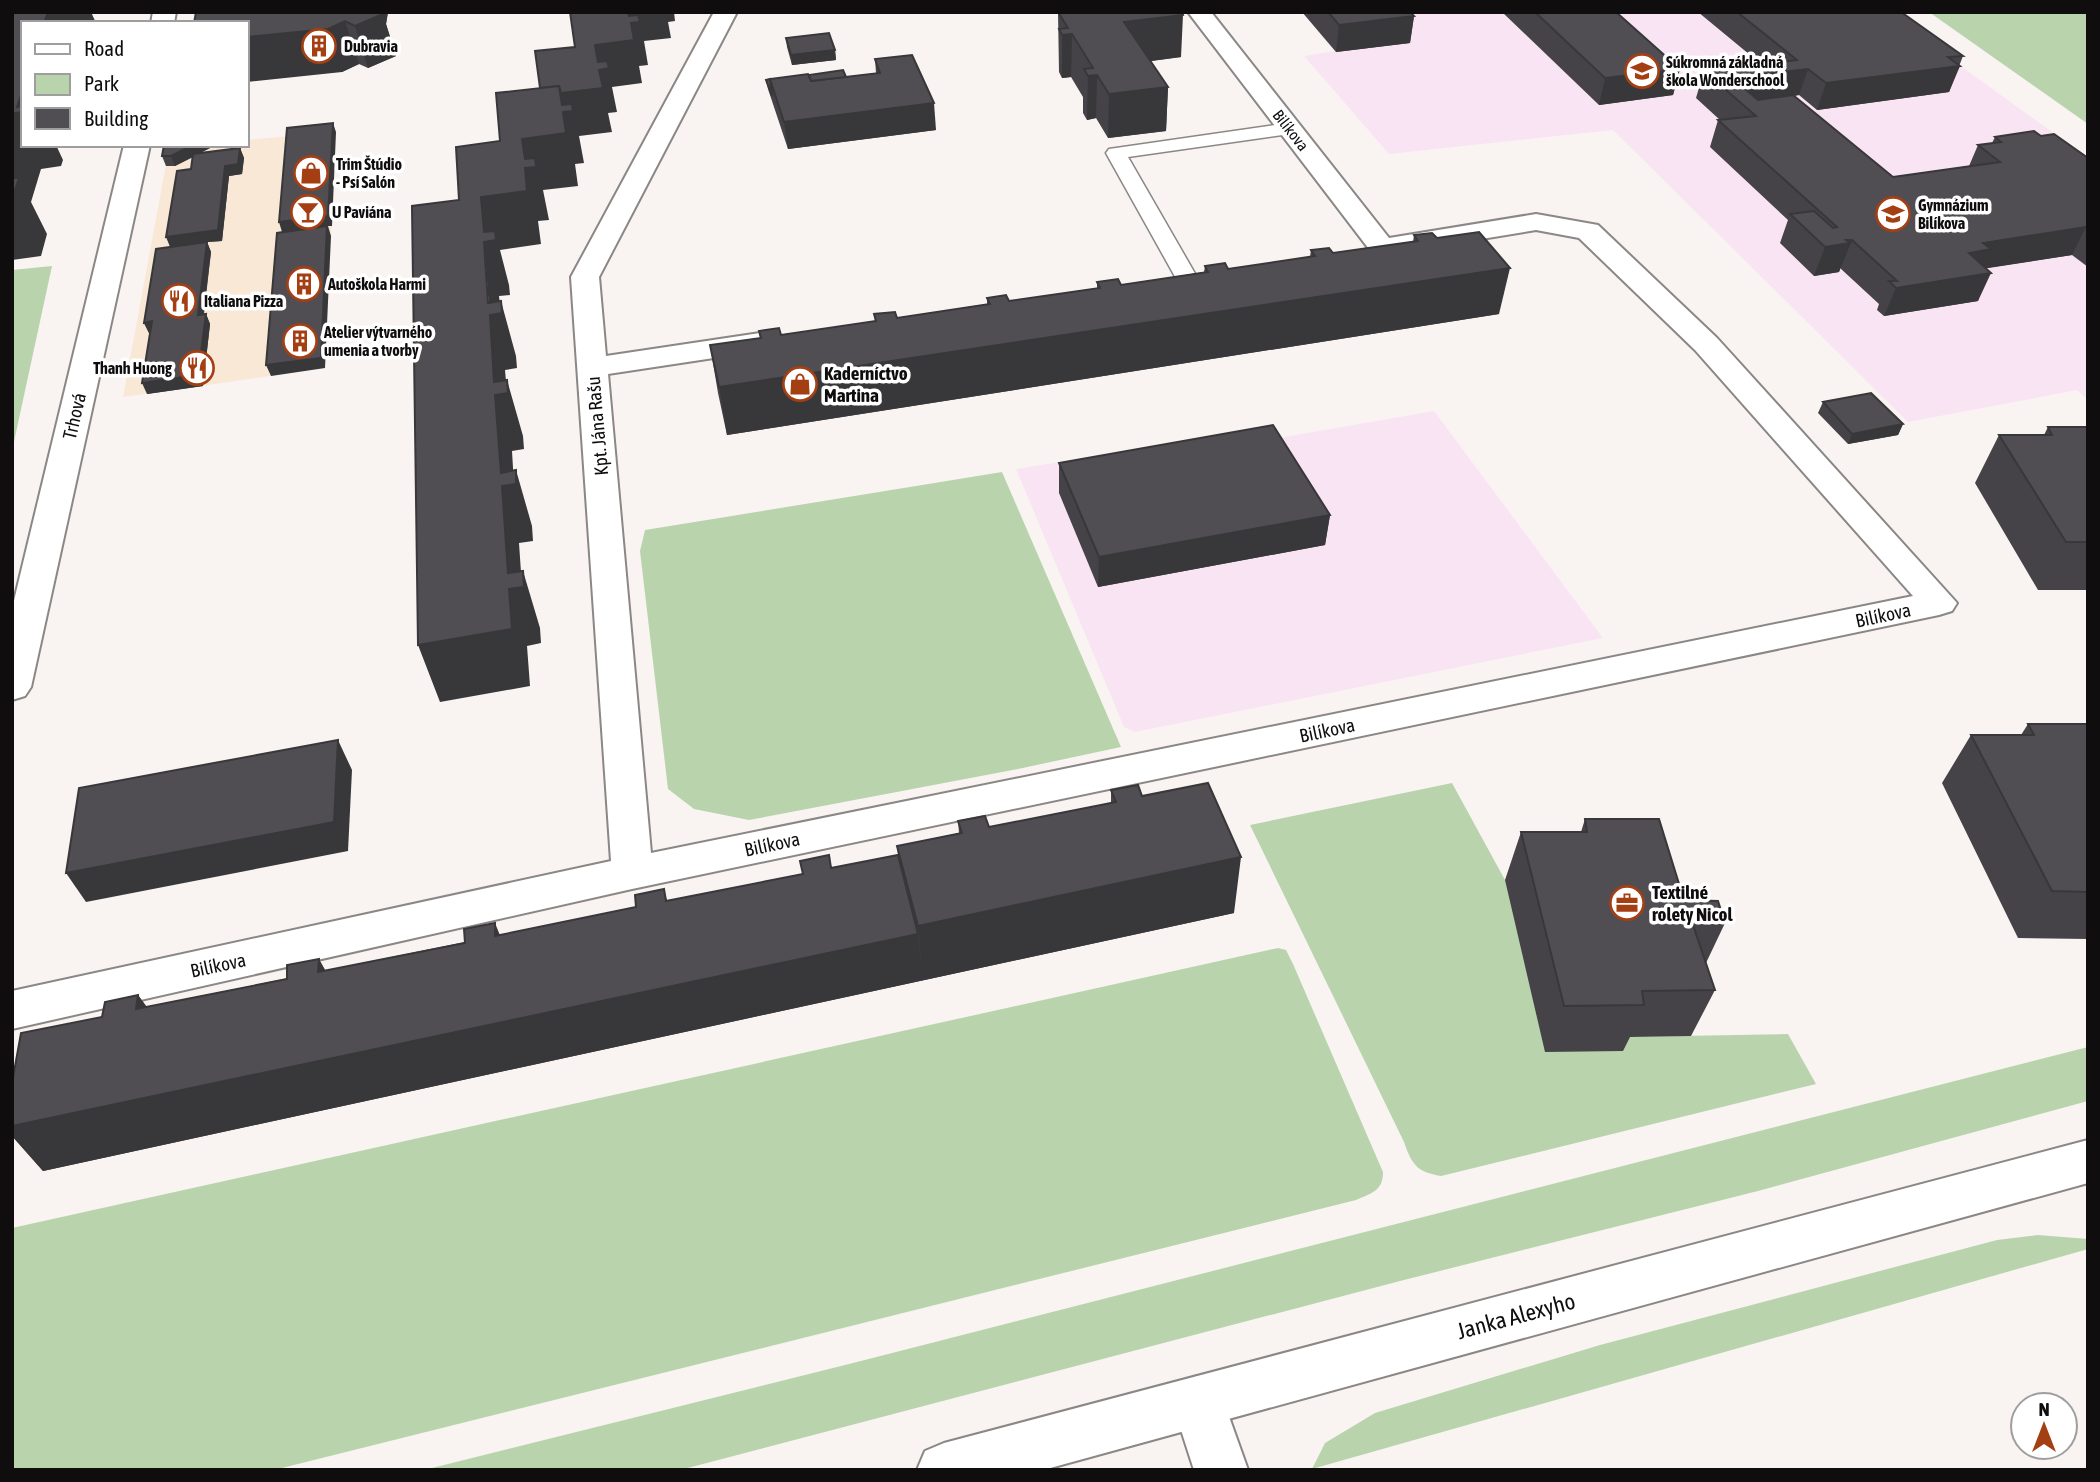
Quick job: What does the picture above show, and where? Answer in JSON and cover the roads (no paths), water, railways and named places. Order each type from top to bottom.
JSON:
[{"type":"street","name":"Kpt. Jána Rašu","points":[[632,873],[585,277],[726,12]]},
{"type":"street","name":"Bilíkova","points":[[12,1010],[632,873],[1938,603],[1706,344],[1588,231],[1536,222],[1369,249],[1290,129],[1199,12]]},
{"type":"street","name":"Trhová","points":[[12,687],[136,147]]},
{"type":"street","points":[[592,367],[785,338]]},
{"type":"street","name":"Janka Alexyho","points":[[944,1470],[2088,1161]]},
{"type":"street","points":[[1198,1402],[1222,1470]]},
{"type":"lane","points":[[1185,277],[1116,153],[1290,129]]},
{"type":"place","name":"Dubravia","points":[[319,46]]},
{"type":"place","name":"Súkromná základná škola Wonderschool","points":[[1642,71]]},
{"type":"place","name":"Trim Štúdio - Psí Salón","points":[[311,173]]},
{"type":"place","name":"U Paviána","points":[[308,212]]},
{"type":"place","name":"Gymnázium Bilíkova","points":[[1893,214]]},
{"type":"place","name":"Autoškola Harmi","points":[[304,284]]},
{"type":"place","name":"Italiana Pizza","points":[[179,301]]},
{"type":"place","name":"Atelier výtvarného umenia a tvorby","points":[[300,341]]},
{"type":"place","name":"Thanh Huong","points":[[197,368]]},
{"type":"place","name":"Kaderníctvo Martina","points":[[800,384]]},
{"type":"place","name":"Textilné rolety Nicol","points":[[1627,903]]}]
